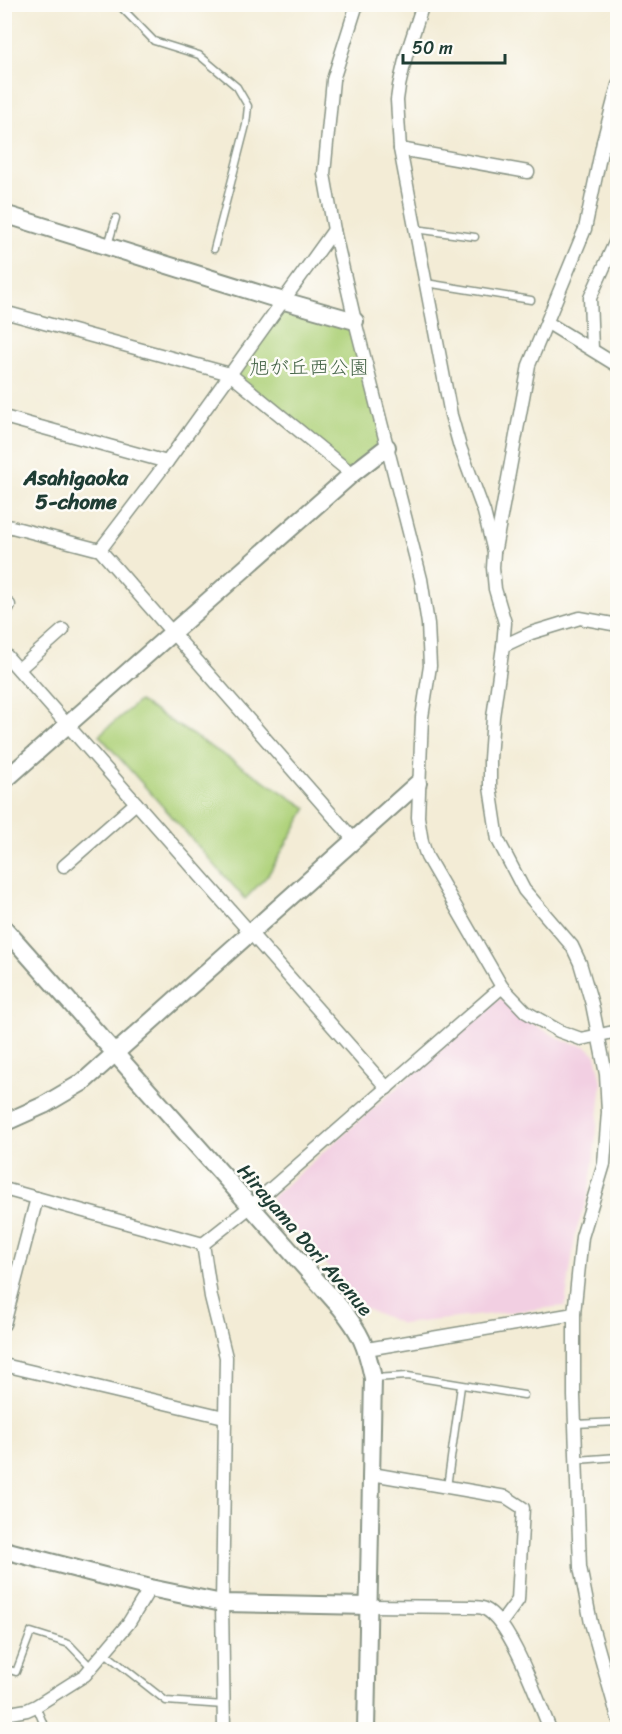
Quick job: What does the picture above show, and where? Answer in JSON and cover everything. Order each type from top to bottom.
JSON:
[{"type":"street","points":[[357,4],[333,80],[324,174],[355,321],[421,579],[428,624],[430,666],[422,717],[418,783],[418,817],[422,842],[427,857],[502,987],[526,1012],[559,1031],[581,1039],[618,1031]]},
{"type":"street","points":[[423,4],[399,86],[397,100],[400,149],[451,415],[484,512],[494,552]]},
{"type":"street","points":[[618,85],[603,142],[585,229],[548,323],[529,364],[494,552],[495,589],[505,623],[490,759],[490,787],[498,840],[524,890],[572,946],[580,963],[606,1074],[608,1112],[604,1164],[582,1237],[574,1314],[576,1424],[580,1567],[593,1632],[618,1718]]},
{"type":"street","points":[[603,142],[618,148]]},
{"type":"street","points":[[400,149],[528,172]]},
{"type":"street","points":[[4,214],[355,321]]},
{"type":"street","points":[[100,550],[167,462],[334,230]]},
{"type":"street","points":[[592,349],[590,298],[618,236]]},
{"type":"street","points":[[4,312],[230,374],[352,474]]},
{"type":"street","points":[[548,323],[618,366]]},
{"type":"street","points":[[4,417],[167,462]]},
{"type":"street","points":[[4,781],[352,474],[387,447]]},
{"type":"street","points":[[4,525],[100,550],[354,840]]},
{"type":"street","points":[[503,646],[531,633],[580,618],[618,626]]},
{"type":"street","points":[[19,669],[63,630]]},
{"type":"street","points":[[4,653],[387,1088]]},
{"type":"street","points":[[4,1123],[44,1105],[83,1082],[418,783]]},
{"type":"street","points":[[64,866],[136,802]]},
{"type":"street","name":"Hirayama Dori Avenue","points":[[4,927],[340,1307],[354,1324],[367,1349],[373,1378],[366,1730]]},
{"type":"street","points":[[203,1244],[250,1207],[502,987]]},
{"type":"street","points":[[4,1189],[203,1244]]},
{"type":"street","points":[[4,1324],[37,1198]]},
{"type":"street","points":[[203,1244],[211,1298],[226,1357],[222,1603],[224,1730]]},
{"type":"street","points":[[367,1349],[574,1314]]},
{"type":"street","points":[[4,1365],[224,1417]]},
{"type":"street","points":[[372,1474],[506,1497],[523,1508],[518,1600],[501,1623]]},
{"type":"street","points":[[4,1551],[150,1588],[222,1603],[485,1609],[501,1623],[511,1640],[548,1729]]},
{"type":"street","points":[[4,1714],[36,1706],[84,1675],[128,1624],[150,1588]]},
{"type":"lane","points":[[118,4],[154,41],[199,56],[237,87],[248,106],[246,125],[214,249]]},
{"type":"lane","points":[[108,246],[117,218]]},
{"type":"lane","points":[[415,229],[476,237]]},
{"type":"lane","points":[[425,283],[531,300]]},
{"type":"lane","points":[[373,1378],[408,1376],[524,1395]]},
{"type":"lane","points":[[447,1487],[461,1386]]},
{"type":"lane","points":[[576,1424],[618,1422]]},
{"type":"lane","points":[[577,1460],[618,1457]]},
{"type":"lane","points":[[4,1668],[16,1672],[31,1632],[69,1644],[92,1668]]},
{"type":"lane","points":[[105,1653],[166,1701],[224,1705]]},
{"type":"lane","points":[[36,1706],[46,1730]]},
{"type":"shaded area","points":[[498,999],[505,1000],[520,1017],[564,1041],[586,1046],[596,1055],[602,1082],[588,1195],[576,1232],[565,1306],[402,1324],[364,1308],[271,1203],[272,1197]]},
{"type":"green space","name":"旭が丘西公園","points":[[284,301],[355,321],[387,447],[352,474],[230,374]]},
{"type":"green space","points":[[139,701],[307,808],[268,875],[245,899],[99,735]]},
{"type":"district","name":"Asahigaoka 5-chome","points":[[76,490]]}]
